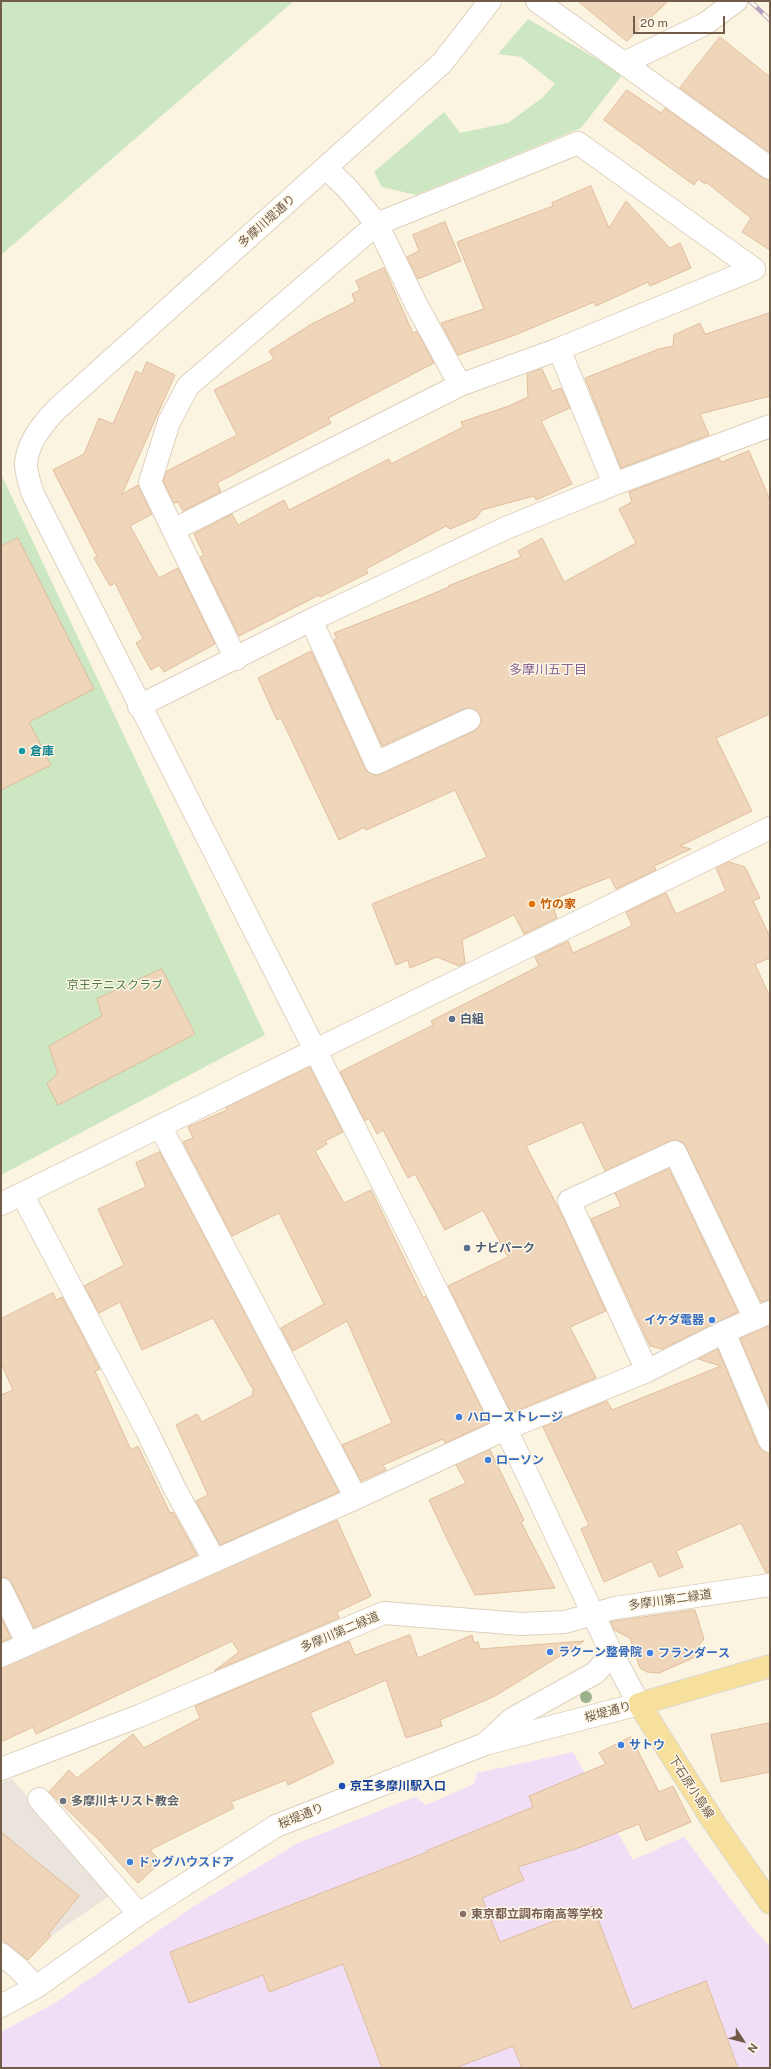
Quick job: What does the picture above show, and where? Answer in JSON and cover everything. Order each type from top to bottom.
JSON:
[{"type":"main road","points":[[639,1704],[770,1666]]},
{"type":"main road","name":"下石原小島線","points":[[639,1704],[715,1824],[770,1903]]},
{"type":"street","name":"多摩川堤通り","points":[[490,1],[442,63],[58,408],[45,421],[37,435],[26,463],[33,494],[316,1049],[505,1429],[609,1648],[639,1704]]},
{"type":"street","points":[[537,1],[770,168]]},
{"type":"street","points":[[624,63],[705,24],[736,1]]},
{"type":"street","points":[[236,659],[150,482],[169,422],[188,386],[377,224],[578,143],[762,266]]},
{"type":"street","points":[[326,168],[347,188],[377,224],[416,304],[460,384]]},
{"type":"street","points":[[173,530],[460,384],[559,349],[762,266]]},
{"type":"street","points":[[559,349],[614,484]]},
{"type":"street","points":[[140,706],[311,620],[506,528],[614,484],[770,426]]},
{"type":"street","points":[[311,620],[376,763],[469,720]]},
{"type":"street","points":[[1,1204],[770,828]]},
{"type":"street","points":[[160,1126],[356,1498]]},
{"type":"street","points":[[1,1656],[356,1498],[505,1429],[647,1371],[724,1332],[762,1315],[675,1152],[569,1201],[647,1371]]},
{"type":"street","points":[[22,1194],[146,1429],[175,1489],[215,1561]]},
{"type":"street","points":[[724,1332],[770,1441]]},
{"type":"street","name":"多摩川第二緑道","points":[[1,1769],[139,1716],[384,1613],[521,1624],[565,1622],[615,1608],[770,1585]]},
{"type":"street","points":[[1,1589],[28,1644]]},
{"type":"street","points":[[485,1744],[512,1719],[595,1673],[608,1659],[609,1648]]},
{"type":"street","name":"桜堤通り","points":[[1,2006],[36,1987],[139,1914],[276,1826],[485,1744],[639,1704]]},
{"type":"street","points":[[39,1799],[139,1914]]},
{"type":"street","points":[[1,1954],[18,1968],[36,1987]]},
{"type":"shaded area","name":"東京都立調布南高等学校","points":[[573,1752],[633,1860],[684,1837],[747,1921],[770,1947],[770,2068],[1,2068],[1,2032],[55,2003],[194,1906],[298,1843],[415,1797],[426,1805],[474,1784],[477,1773]]},
{"type":"shaded area","points":[[12,1779],[114,1893],[51,1936],[1,1895],[1,1783]]},
{"type":"green space","points":[[1,1],[294,1],[1,255]]},
{"type":"green space","points":[[528,19],[623,74],[581,128],[416,195],[382,187],[374,172],[444,112],[460,133],[508,123],[542,98],[555,84],[521,57],[498,54]]},
{"type":"green space","name":"京王テニスクラブ","points":[[1,474],[265,1035],[1,1175]]},
{"type":"building","points":[[578,1],[668,1],[627,41]]},
{"type":"building","points":[[720,37],[770,77],[770,153],[680,88]]},
{"type":"building","points":[[627,90],[661,113],[665,108],[763,178],[770,180],[770,250],[742,232],[751,218],[706,182],[705,184],[698,179],[694,185],[604,120]]},
{"type":"building","points":[[591,186],[609,228],[626,201],[670,248],[680,243],[691,268],[650,286],[648,282],[596,306],[594,302],[515,335],[458,355],[441,323],[484,309],[457,242],[553,206],[552,203]]},
{"type":"building","points":[[445,222],[461,261],[418,279],[407,257],[419,251],[413,235]]},
{"type":"building","points":[[384,268],[413,333],[417,331],[434,363],[328,418],[331,423],[217,483],[221,492],[183,511],[178,502],[174,503],[163,481],[167,471],[237,435],[214,390],[274,359],[269,351],[310,325],[355,302],[352,294],[360,290],[356,281]]},
{"type":"building","points":[[770,313],[770,396],[700,414],[709,435],[621,468],[585,378],[659,349],[673,346],[674,335],[700,323],[705,334]]},
{"type":"building","points":[[147,362],[175,375],[122,494],[138,485],[152,514],[130,526],[159,578],[178,568],[215,644],[164,672],[159,665],[151,670],[136,643],[143,639],[115,583],[110,586],[94,558],[97,556],[53,470],[84,454],[99,418],[113,424],[136,371],[141,374]]},
{"type":"building","points":[[542,369],[552,391],[561,388],[570,408],[541,421],[572,484],[536,500],[534,496],[482,510],[476,518],[450,529],[446,526],[366,569],[368,573],[320,597],[319,595],[239,636],[200,557],[204,555],[194,534],[232,514],[238,525],[284,500],[289,510],[389,459],[391,464],[463,427],[461,422],[509,406],[528,397],[527,374]]},
{"type":"building","points":[[749,451],[770,500],[770,714],[716,738],[752,811],[680,846],[691,849],[654,866],[656,870],[616,889],[610,877],[559,897],[563,906],[554,910],[557,918],[524,934],[514,915],[462,940],[465,963],[459,966],[437,957],[410,968],[408,960],[396,965],[372,904],[487,857],[455,790],[366,830],[365,827],[339,840],[281,718],[277,720],[258,678],[311,651],[365,768],[369,773],[375,775],[381,774],[474,731],[479,727],[481,721],[480,715],[476,710],[470,708],[464,709],[382,746],[334,640],[337,638],[334,633],[521,557],[518,551],[542,538],[564,582],[636,543],[619,509],[632,502],[629,492],[719,458],[721,462]]},
{"type":"building","points":[[18,538],[94,689],[29,722],[51,765],[1,790],[1,546]]},
{"type":"building","points":[[729,862],[745,867],[760,898],[753,901],[770,937],[770,958],[755,964],[770,997],[770,1300],[761,1302],[686,1147],[682,1142],[676,1140],[670,1141],[605,1171],[582,1122],[526,1146],[561,1213],[606,1311],[570,1327],[596,1378],[511,1413],[448,1286],[508,1257],[483,1210],[445,1230],[415,1174],[408,1178],[383,1130],[377,1134],[369,1118],[365,1121],[340,1072],[433,1025],[431,1021],[539,966],[535,957],[568,941],[573,953],[627,928],[632,925],[626,912],[666,893],[676,914],[726,891],[716,868]]},
{"type":"building","points":[[162,969],[195,1034],[58,1105],[47,1084],[58,1073],[49,1046],[102,1016],[97,999]]},
{"type":"building","points":[[310,1067],[343,1132],[325,1141],[327,1144],[315,1151],[344,1203],[371,1190],[423,1297],[426,1296],[489,1423],[445,1443],[443,1439],[383,1465],[386,1470],[361,1481],[342,1445],[392,1423],[347,1321],[293,1351],[281,1328],[324,1304],[279,1213],[232,1236],[183,1142],[193,1138],[188,1127],[227,1110],[226,1108]]},
{"type":"building","points":[[160,1152],[339,1492],[220,1545],[196,1501],[208,1495],[176,1425],[197,1414],[202,1422],[253,1395],[252,1392],[254,1391],[213,1318],[142,1350],[120,1302],[99,1313],[84,1286],[124,1265],[98,1209],[146,1187],[136,1163]]},
{"type":"building","points":[[669,1169],[738,1312],[662,1349],[650,1346],[591,1219],[621,1206],[615,1193]]},
{"type":"building","points":[[53,1293],[56,1300],[62,1297],[100,1369],[95,1371],[131,1450],[138,1446],[170,1513],[173,1512],[197,1555],[34,1628],[12,1583],[8,1578],[1,1577],[1,1395],[13,1390],[1,1363],[1,1319]]},
{"type":"building","points":[[770,1326],[770,1409],[740,1339]]},
{"type":"building","points":[[718,1349],[758,1446],[763,1451],[770,1453],[770,1573],[766,1573],[741,1523],[676,1551],[683,1567],[659,1577],[652,1561],[604,1582],[581,1529],[589,1525],[543,1427],[607,1401],[612,1410],[721,1366],[698,1359]]},
{"type":"building","points":[[490,1450],[524,1520],[521,1522],[555,1588],[475,1595],[450,1545],[429,1500],[466,1483],[456,1465]]},
{"type":"building","points":[[337,1520],[371,1596],[337,1612],[339,1618],[214,1671],[239,1652],[232,1641],[36,1734],[33,1727],[1,1742],[1,1668]]},
{"type":"building","points":[[695,1610],[704,1639],[699,1645],[700,1655],[659,1673],[647,1672],[640,1668],[630,1638],[614,1630],[611,1622]]},
{"type":"building","points":[[1,1617],[11,1638],[1,1642]]},
{"type":"building","points":[[410,1635],[418,1658],[472,1635],[474,1643],[478,1642],[480,1649],[584,1641],[495,1696],[440,1720],[442,1726],[406,1738],[386,1680],[310,1713],[334,1763],[288,1785],[286,1780],[231,1802],[234,1808],[150,1850],[161,1862],[138,1883],[99,1840],[49,1792],[69,1770],[77,1778],[133,1734],[144,1748],[200,1718],[195,1706],[349,1641],[355,1655]]},
{"type":"building","points":[[770,1723],[770,1772],[721,1782],[711,1735]]},
{"type":"building","points":[[631,1737],[659,1792],[673,1786],[691,1822],[646,1841],[639,1824],[581,1847],[518,1867],[524,1880],[482,1898],[500,1942],[593,1906],[632,2009],[706,1981],[738,2068],[522,2068],[513,2046],[455,2068],[382,2068],[343,1964],[269,1992],[263,1975],[189,2003],[170,1952],[427,1852],[426,1851],[533,1807],[529,1796],[606,1764],[599,1753]]},
{"type":"building","points":[[1,1832],[79,1896],[48,1934],[51,1936],[28,1960],[1,1939]]},
{"type":"railway","points":[[750,1],[770,20]]},
{"type":"place","name":"倉庫","points":[[22,751]]},
{"type":"place","name":"竹の家","points":[[532,904]]},
{"type":"place","name":"白組","points":[[452,1019]]},
{"type":"place","name":"ナビパーク","points":[[467,1248]]},
{"type":"place","name":"イケダ電器","points":[[712,1320]]},
{"type":"place","name":"ハローストレージ","points":[[459,1417]]},
{"type":"place","name":"ローソン","points":[[488,1460]]},
{"type":"place","name":"ラクーン整骨院","points":[[550,1652]]},
{"type":"place","name":"フランダース","points":[[650,1653]]},
{"type":"place","name":"サトウ","points":[[621,1745]]},
{"type":"place","name":"京王多摩川駅入口","points":[[342,1786]]},
{"type":"place","name":"多摩川キリスト教会","points":[[63,1801]]},
{"type":"place","name":"ドッグハウスドア","points":[[130,1862]]},
{"type":"place","name":"東京都立調布南高等学校","points":[[463,1914]]},
{"type":"district","name":"多摩川五丁目","points":[[548,670]]}]
